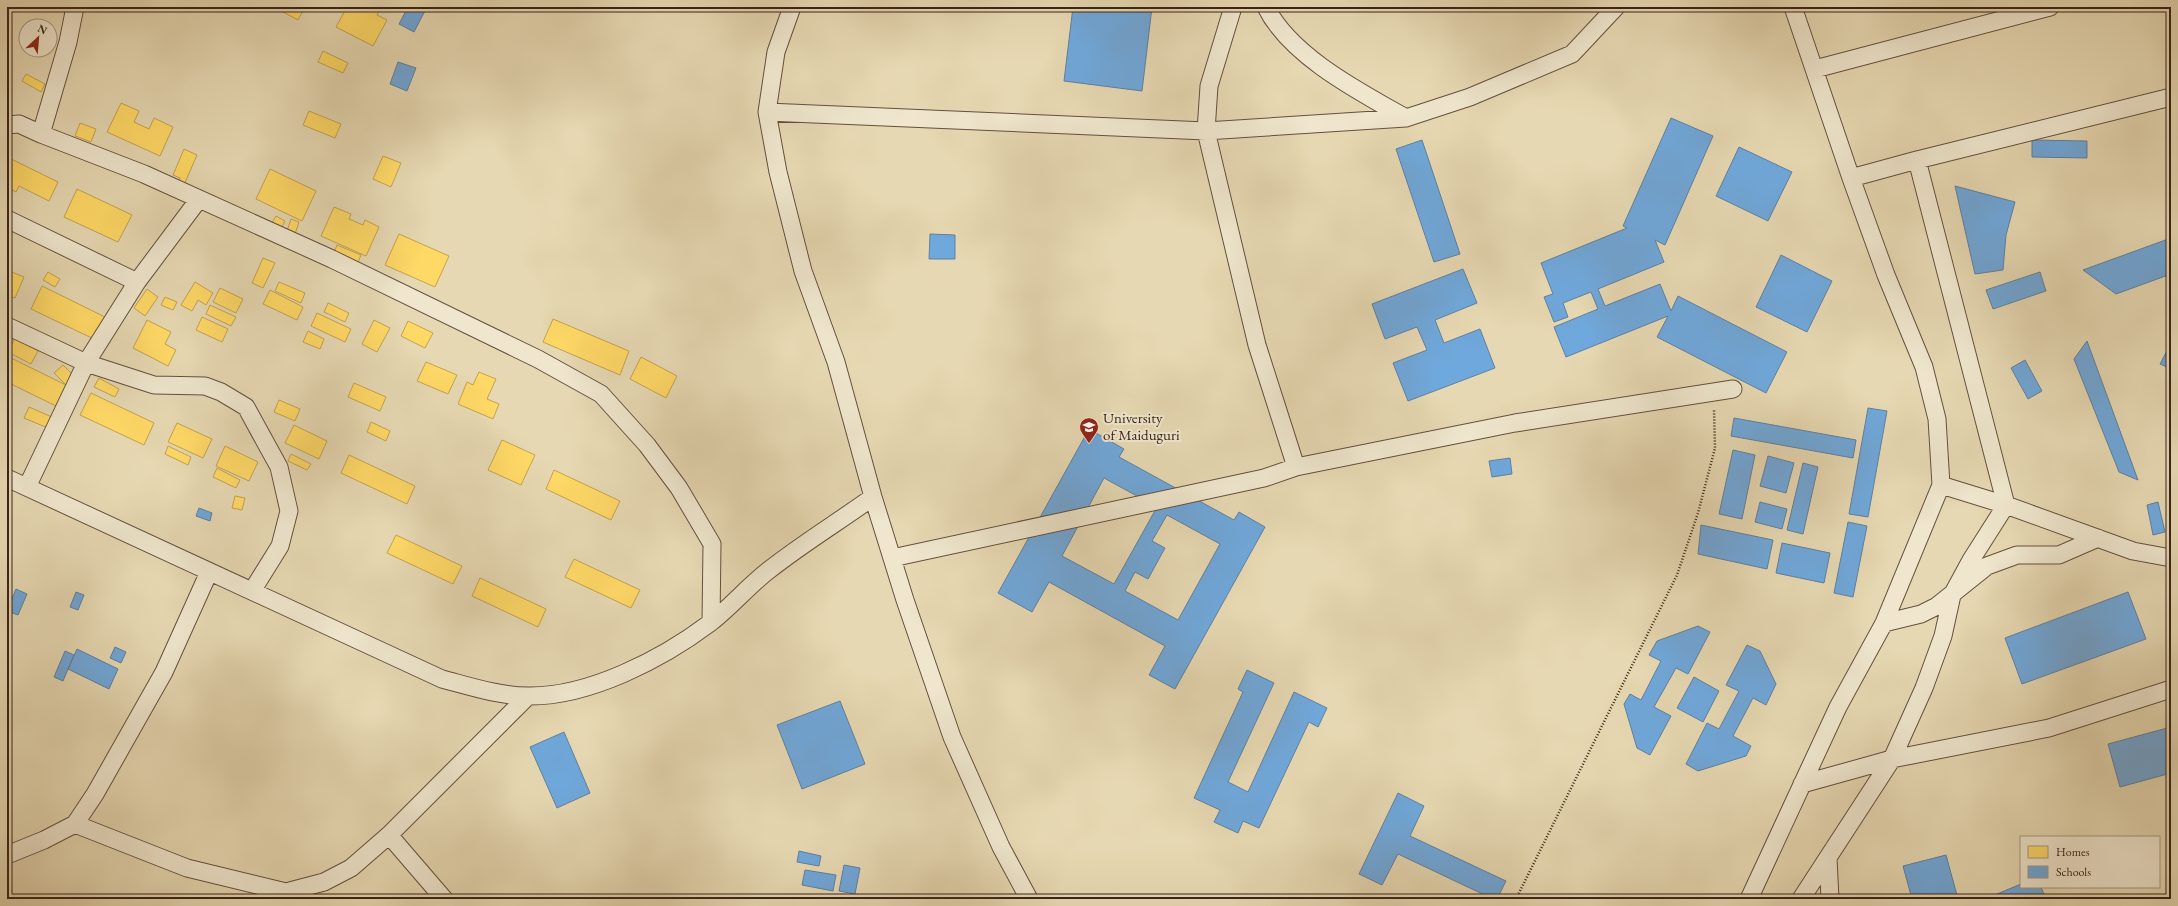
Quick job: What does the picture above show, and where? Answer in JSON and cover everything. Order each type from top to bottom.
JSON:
[{"type":"street","points":[[41,134],[68,42],[75,7]]},
{"type":"street","points":[[792,7],[776,52],[767,112],[778,172],[803,271],[836,362],[873,497],[952,737],[1001,847],[1029,899]]},
{"type":"street","points":[[1233,7],[1209,86],[1206,131],[1257,345],[1296,467]]},
{"type":"street","points":[[1266,7],[1294,44],[1344,83],[1406,118]]},
{"type":"street","points":[[767,112],[1206,131],[1406,118],[1470,97],[1572,54],[1616,7]]},
{"type":"street","points":[[1749,899],[1838,707],[1884,622],[1941,485],[1936,419],[1924,368],[1886,275],[1851,178],[1793,7]]},
{"type":"street","points":[[1815,69],[2050,7]]},
{"type":"street","points":[[1851,178],[1917,160],[2171,97]]},
{"type":"street","points":[[7,125],[20,124],[41,134],[144,174],[339,262],[538,359],[601,394],[647,445],[679,488],[712,544],[711,622]]},
{"type":"street","points":[[1801,899],[1892,759],[1924,688],[1943,636],[1952,596],[1970,560],[2006,504],[1917,160]]},
{"type":"street","points":[[27,487],[86,364],[137,282],[199,199]]},
{"type":"street","points":[[7,219],[137,282]]},
{"type":"street","points":[[7,326],[86,364],[154,385],[205,386],[221,392],[246,407],[279,467],[289,511],[280,546],[252,592]]},
{"type":"street","points":[[892,558],[1264,478],[1296,467],[1515,423],[1733,389]]},
{"type":"street","points":[[7,478],[442,679],[487,691],[528,696],[572,691],[623,673],[675,646],[711,622],[768,570],[873,497]]},
{"type":"street","points":[[1941,485],[2006,504],[2133,551],[2171,558]]},
{"type":"street","points":[[1884,622],[1922,614],[1937,606],[1952,596],[1987,566],[2017,555],[2059,555],[2098,538]]},
{"type":"street","points":[[7,855],[44,840],[75,824],[95,794],[164,672],[209,572]]},
{"type":"street","points":[[1802,784],[1892,759],[2049,728],[2171,689]]},
{"type":"street","points":[[75,824],[186,868],[286,892],[324,882],[351,868],[389,835],[528,696]]},
{"type":"street","points":[[389,835],[444,899]]},
{"type":"street","points":[[1828,858],[1830,899]]},
{"type":"path","points":[[1516,899],[1677,575],[1698,513],[1715,448],[1713,392]]},
{"type":"building: Homes","points":[[286,7],[305,7],[298,20],[283,12]]},
{"type":"building: Homes","points":[[347,7],[352,7],[362,12],[364,7],[380,9],[377,15],[387,20],[373,46],[336,27]]},
{"type":"building: Homes","points":[[323,51],[348,63],[343,73],[318,62]]},
{"type":"building: Homes","points":[[26,74],[45,84],[41,92],[22,81]]},
{"type":"building: Homes","points":[[121,103],[139,111],[134,122],[149,129],[154,118],[173,127],[160,156],[107,132]]},
{"type":"building: Homes","points":[[309,111],[341,124],[335,138],[303,125]]},
{"type":"building: Homes","points":[[80,123],[96,129],[91,142],[75,136]]},
{"type":"building: Homes","points":[[184,149],[197,155],[184,185],[178,183],[180,178],[173,175]]},
{"type":"building: Homes","points":[[383,156],[401,163],[391,187],[373,179]]},
{"type":"building: Homes","points":[[11,159],[58,182],[49,201],[19,186],[16,192],[7,187],[7,166]]},
{"type":"building: Homes","points":[[270,169],[316,191],[302,221],[256,199]]},
{"type":"building: Homes","points":[[77,189],[132,215],[118,242],[64,217]]},
{"type":"building: Homes","points":[[334,207],[351,214],[349,219],[363,225],[365,220],[379,227],[366,256],[321,236]]},
{"type":"building: Homes","points":[[276,216],[285,221],[280,231],[270,226]]},
{"type":"building: Homes","points":[[291,219],[299,222],[295,234],[287,231]]},
{"type":"building: Homes","points":[[399,234],[449,256],[435,287],[385,265]]},
{"type":"building: Homes","points":[[337,245],[361,255],[357,265],[333,255]]},
{"type":"building: Homes","points":[[263,258],[275,263],[263,288],[252,283]]},
{"type":"building: Homes","points":[[7,270],[24,277],[15,298],[7,295]]},
{"type":"building: Homes","points":[[48,272],[60,279],[55,287],[43,280]]},
{"type":"building: Homes","points":[[195,282],[213,293],[206,305],[198,300],[192,311],[181,305]]},
{"type":"building: Homes","points":[[279,282],[305,293],[301,303],[275,291]]},
{"type":"building: Homes","points":[[42,286],[107,318],[96,340],[31,309]]},
{"type":"building: Homes","points":[[220,288],[243,299],[236,313],[213,302]]},
{"type":"building: Homes","points":[[147,289],[158,297],[145,316],[134,308]]},
{"type":"building: Homes","points":[[270,290],[303,307],[297,320],[263,304]]},
{"type":"building: Homes","points":[[165,297],[177,302],[173,310],[161,305]]},
{"type":"building: Homes","points":[[328,303],[349,313],[345,322],[324,312]]},
{"type":"building: Homes","points":[[210,305],[236,317],[231,326],[206,314]]},
{"type":"building: Homes","points":[[317,313],[351,329],[345,342],[311,326]]},
{"type":"building: Homes","points":[[202,317],[228,329],[222,342],[196,330]]},
{"type":"building: Homes","points":[[553,319],[629,351],[620,375],[543,342]]},
{"type":"building: Homes","points":[[147,320],[171,332],[165,344],[176,350],[168,366],[133,348]]},
{"type":"building: Homes","points":[[374,320],[390,328],[377,352],[362,344]]},
{"type":"building: Homes","points":[[408,321],[433,333],[425,348],[401,336]]},
{"type":"building: Homes","points":[[308,331],[324,339],[320,349],[303,342]]},
{"type":"building: Homes","points":[[15,338],[38,351],[31,364],[8,352]]},
{"type":"building: Homes","points":[[7,356],[66,385],[56,406],[7,382]]},
{"type":"building: Homes","points":[[641,357],[677,376],[666,398],[630,379]]},
{"type":"building: Homes","points":[[426,362],[457,375],[448,394],[417,381]]},
{"type":"building: Homes","points":[[63,365],[75,377],[66,385],[54,373]]},
{"type":"building: Homes","points":[[479,372],[496,379],[487,399],[499,404],[493,419],[458,404],[467,382],[473,385]]},
{"type":"building: Homes","points":[[99,378],[119,389],[115,397],[94,387]]},
{"type":"building: Homes","points":[[354,383],[386,397],[380,411],[348,397]]},
{"type":"building: Homes","points":[[91,393],[154,423],[144,445],[80,415]]},
{"type":"building: Homes","points":[[279,400],[300,409],[295,421],[274,412]]},
{"type":"building: Homes","points":[[29,407],[52,417],[48,428],[24,418]]},
{"type":"building: Homes","points":[[371,422],[390,431],[386,441],[367,432]]},
{"type":"building: Homes","points":[[177,423],[212,439],[203,458],[168,442]]},
{"type":"building: Homes","points":[[294,425],[327,441],[319,459],[285,443]]},
{"type":"building: Homes","points":[[502,440],[535,455],[521,485],[488,470]]},
{"type":"building: Homes","points":[[168,446],[191,457],[188,465],[165,454]]},
{"type":"building: Homes","points":[[225,446],[258,462],[249,481],[216,466]]},
{"type":"building: Homes","points":[[291,454],[311,464],[307,470],[288,461]]},
{"type":"building: Homes","points":[[349,455],[415,486],[407,504],[341,473]]},
{"type":"building: Homes","points":[[217,468],[240,480],[236,488],[213,477]]},
{"type":"building: Homes","points":[[554,470],[620,501],[611,520],[546,489]]},
{"type":"building: Homes","points":[[235,496],[245,498],[242,510],[232,508]]},
{"type":"building: Homes","points":[[396,535],[462,566],[453,584],[387,553]]},
{"type":"building: Homes","points":[[574,559],[640,590],[631,608],[565,577]]},
{"type":"building: Homes","points":[[480,578],[546,609],[538,627],[472,596]]},
{"type":"building: Schools","points":[[408,7],[427,7],[414,32],[399,24]]},
{"type":"building: Schools","points":[[1073,7],[1152,7],[1142,91],[1064,81]]},
{"type":"building: Schools","points":[[398,62],[416,68],[407,91],[390,84]]},
{"type":"building: Schools","points":[[1671,118],[1713,136],[1665,245],[1655,240],[1664,262],[1598,289],[1605,306],[1660,284],[1671,311],[1678,296],[1787,352],[1766,393],[1657,337],[1668,316],[1566,357],[1554,327],[1598,309],[1591,292],[1563,303],[1568,317],[1554,322],[1544,297],[1553,294],[1541,263],[1627,228],[1623,226]]},
{"type":"building: Schools","points":[[1422,140],[1460,254],[1434,262],[1396,149]]},
{"type":"building: Schools","points":[[2032,140],[2087,141],[2087,158],[2032,157]]},
{"type":"building: Schools","points":[[1739,147],[1792,172],[1768,221],[1716,196]]},
{"type":"building: Schools","points":[[1955,186],[2015,202],[2006,235],[2003,270],[1975,274]]},
{"type":"building: Schools","points":[[930,234],[955,235],[955,259],[929,259]]},
{"type":"building: Schools","points":[[2171,238],[2171,274],[2116,294],[2083,270]]},
{"type":"building: Schools","points":[[1781,255],[1832,281],[1807,332],[1756,307]]},
{"type":"building: Schools","points":[[1463,269],[1477,303],[1435,320],[1444,343],[1480,329],[1495,368],[1408,401],[1393,363],[1427,350],[1417,327],[1385,339],[1372,304]]},
{"type":"building: Schools","points":[[2040,272],[2046,291],[1993,309],[1986,290]]},
{"type":"building: Schools","points":[[2087,341],[2138,480],[2119,472],[2074,359]]},
{"type":"building: Schools","points":[[2171,343],[2171,369],[2160,364]]},
{"type":"building: Schools","points":[[2025,360],[2042,391],[2028,399],[2011,368]]},
{"type":"building: Schools","points":[[1868,408],[1887,411],[1868,517],[1849,514]]},
{"type":"building: Schools","points":[[1734,418],[1856,440],[1853,458],[1731,436]]},
{"type":"building: Schools","points":[[1089,429],[1124,449],[1119,457],[1234,520],[1239,512],[1265,527],[1175,689],[1149,675],[1165,646],[1049,582],[1032,612],[998,593]],"holes":[[[1104,478],[1157,507],[1114,584],[1062,556]],[[1167,515],[1220,544],[1178,620],[1125,591],[1135,572],[1148,579],[1165,548],[1152,541]]]},
{"type":"building: Schools","points":[[1733,450],[1755,455],[1742,519],[1719,514]]},
{"type":"building: Schools","points":[[1768,456],[1794,463],[1786,493],[1760,486]]},
{"type":"building: Schools","points":[[1510,458],[1512,474],[1492,477],[1489,461]]},
{"type":"building: Schools","points":[[1803,463],[1818,467],[1803,534],[1787,530]]},
{"type":"building: Schools","points":[[1760,502],[1787,509],[1782,529],[1755,522]]},
{"type":"building: Schools","points":[[2158,502],[2165,532],[2153,535],[2147,505]]},
{"type":"building: Schools","points":[[199,508],[212,513],[210,521],[196,516]]},
{"type":"building: Schools","points":[[1848,522],[1867,526],[1853,597],[1834,593]]},
{"type":"building: Schools","points":[[1701,525],[1773,540],[1767,569],[1698,554]]},
{"type":"building: Schools","points":[[1782,543],[1830,553],[1824,583],[1776,573]]},
{"type":"building: Schools","points":[[16,589],[27,594],[18,615],[7,611]]},
{"type":"building: Schools","points":[[76,592],[84,595],[78,610],[70,607]]},
{"type":"building: Schools","points":[[2128,592],[2146,639],[2022,684],[2005,638]]},
{"type":"building: Schools","points":[[1698,626],[1710,632],[1688,674],[1676,668],[1654,707],[1671,716],[1650,755],[1637,748],[1624,704],[1630,694],[1641,700],[1661,661],[1649,655],[1657,641]]},
{"type":"building: Schools","points":[[1747,645],[1760,651],[1776,684],[1766,705],[1753,698],[1733,736],[1751,746],[1746,756],[1698,771],[1686,764],[1707,723],[1719,729],[1739,691],[1726,685]]},
{"type":"building: Schools","points":[[115,647],[126,652],[121,663],[110,658]]},
{"type":"building: Schools","points":[[77,649],[118,669],[109,689],[68,669]]},
{"type":"building: Schools","points":[[65,651],[74,655],[63,681],[54,677]]},
{"type":"building: Schools","points":[[1247,670],[1274,683],[1228,782],[1248,792],[1294,692],[1327,708],[1318,727],[1309,722],[1259,828],[1243,821],[1238,833],[1214,822],[1220,810],[1194,798],[1243,692],[1238,689]]},
{"type":"building: Schools","points":[[1694,677],[1719,691],[1703,722],[1677,708]]},
{"type":"building: Schools","points":[[840,701],[865,764],[802,789],[777,725]]},
{"type":"building: Schools","points":[[2171,727],[2171,773],[2120,787],[2108,744]]},
{"type":"building: Schools","points":[[564,732],[590,793],[557,808],[530,747]]},
{"type":"building: Schools","points":[[1398,793],[1424,806],[1410,836],[1506,881],[1497,899],[1493,899],[1398,854],[1382,885],[1359,874]]},
{"type":"building: Schools","points":[[799,851],[821,856],[819,866],[797,862]]},
{"type":"building: Schools","points":[[1946,855],[1958,899],[1912,899],[1903,866]]},
{"type":"building: Schools","points":[[844,865],[860,868],[855,894],[839,891]]},
{"type":"building: Schools","points":[[805,870],[836,875],[833,891],[802,885]]},
{"type":"building: Schools","points":[[2020,884],[2020,888],[2041,888],[2046,899],[1985,899]]},
{"type":"place","name":"University of Maiduguri","points":[[1089,444]]}]
